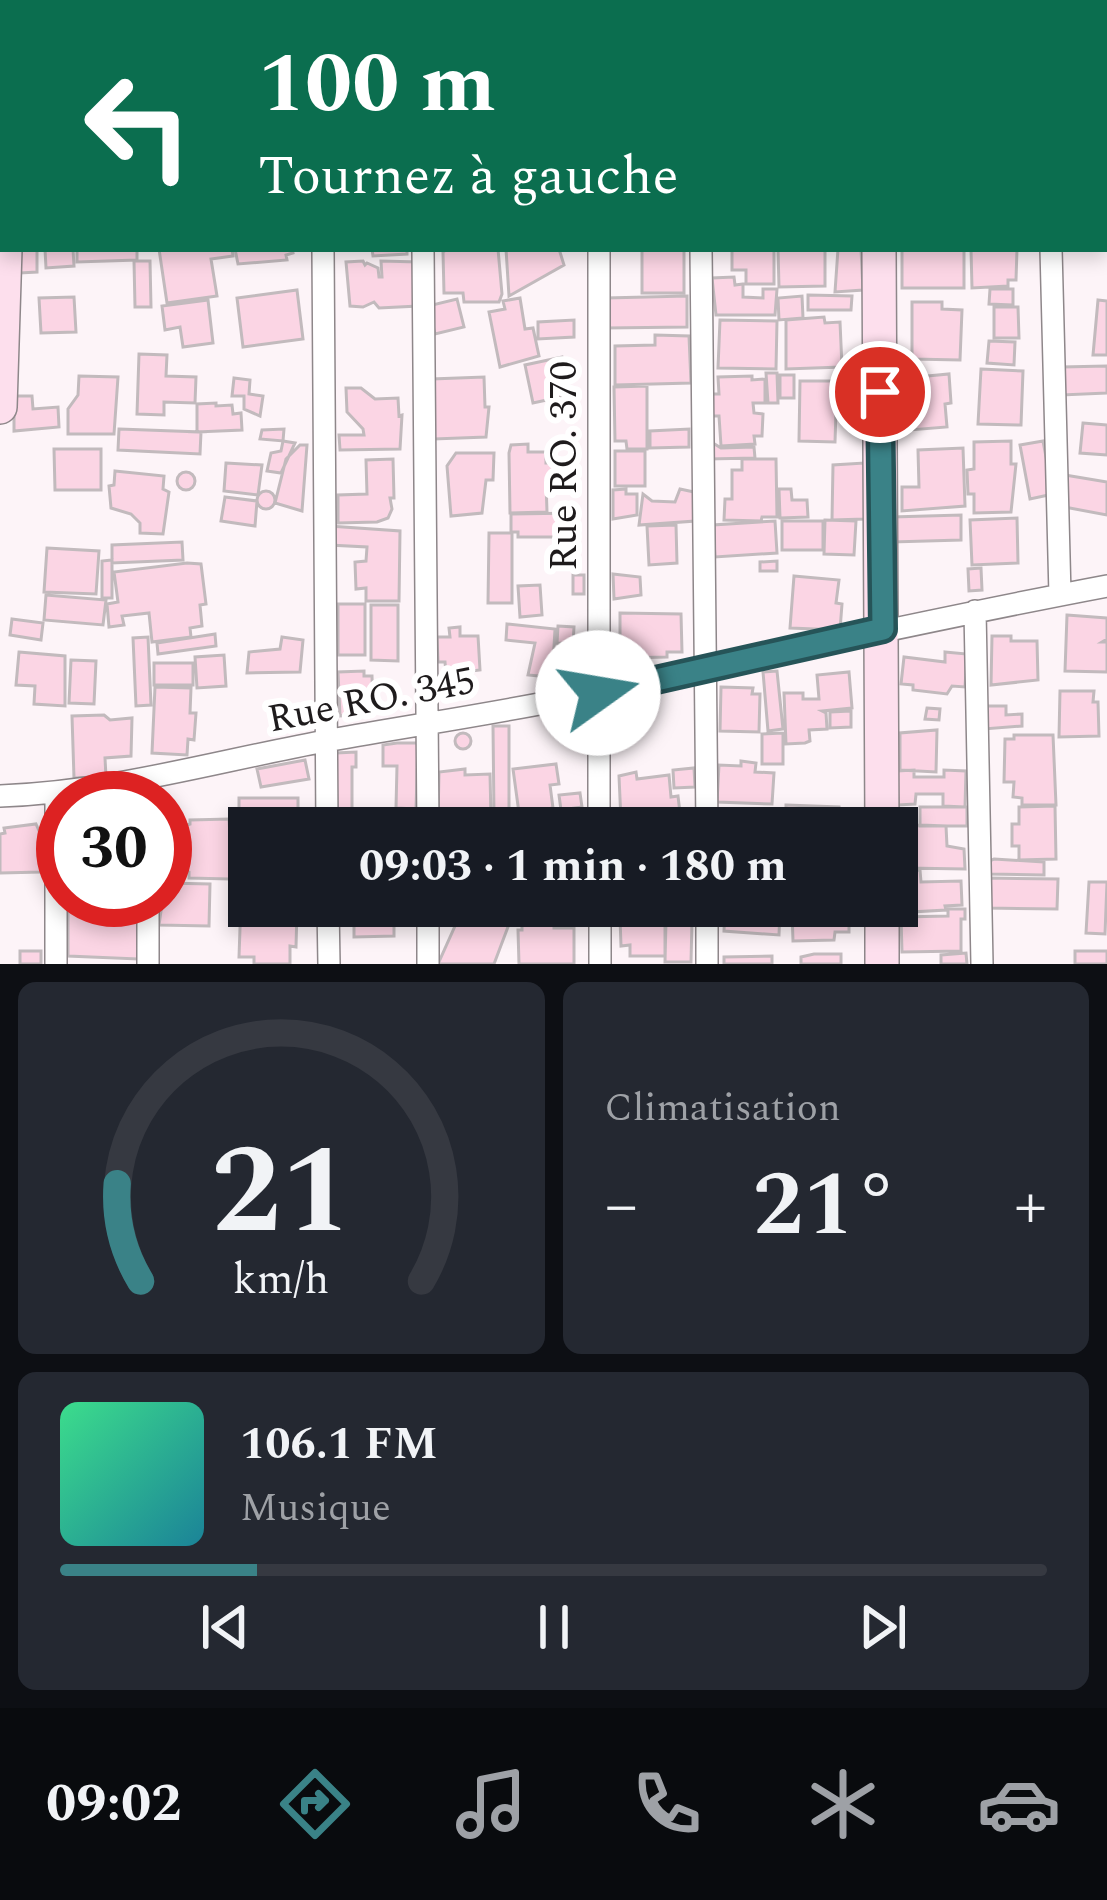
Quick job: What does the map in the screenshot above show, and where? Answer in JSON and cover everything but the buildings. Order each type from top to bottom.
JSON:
[{"type":"street","points":[[0,407],[5,252]]},
{"type":"street","points":[[323,252],[327,807]]},
{"type":"street","points":[[423,252],[428,807]]},
{"type":"street","name":"Rue RO. 370","points":[[599,252],[599,807]]},
{"type":"street","points":[[701,252],[707,807]]},
{"type":"street","points":[[879,252],[882,807]]},
{"type":"street","points":[[1051,252],[1060,595]]},
{"type":"street","name":"Rue RO. 345","points":[[192,777],[326,741],[598,693],[883,629],[1107,586]]},
{"type":"street","points":[[975,611],[982,964]]},
{"type":"street","name":"Rue RO. 345","points":[[0,796],[36,795]]},
{"type":"street","points":[[56,927],[56,964]]},
{"type":"street","points":[[148,927],[148,964]]},
{"type":"street","points":[[328,927],[328,964]]},
{"type":"street","points":[[428,927],[428,964]]},
{"type":"street","points":[[599,927],[600,964]]},
{"type":"street","points":[[706,964],[707,927]]},
{"type":"street","points":[[882,927],[882,964]]},
{"type":"route","points":[[598,693],[883,629],[880,392]]}]
